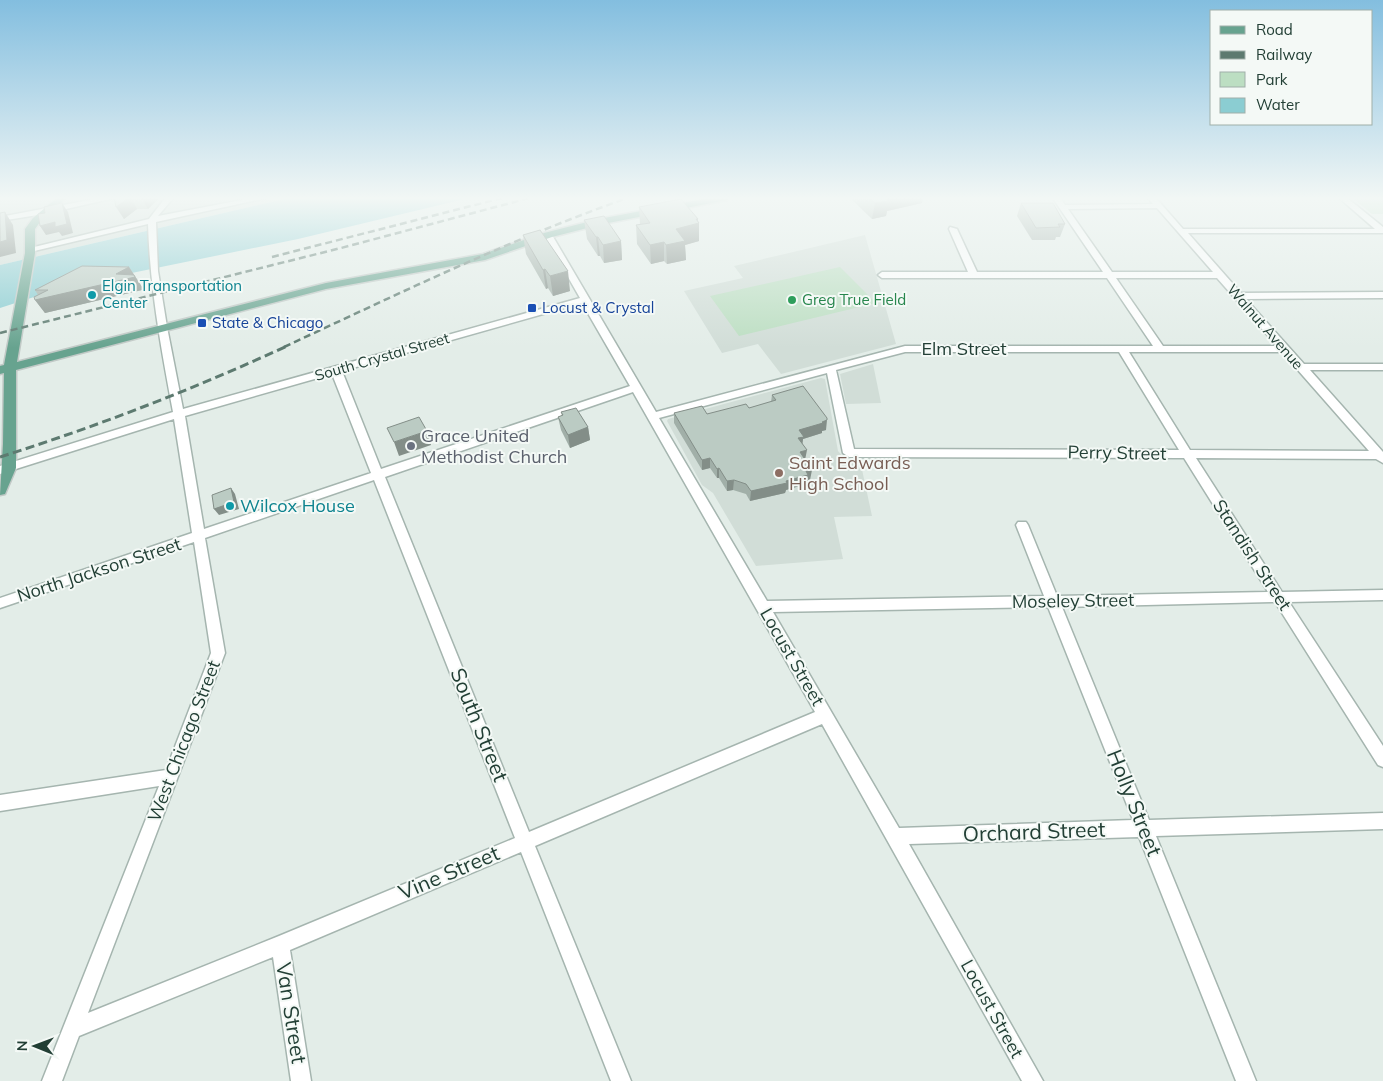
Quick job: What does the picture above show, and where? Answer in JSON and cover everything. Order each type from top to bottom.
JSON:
[{"type":"main road","points":[[0,490],[10,444],[5,369],[21,306],[30,247]]},
{"type":"main road","points":[[5,369],[326,286],[485,257],[511,247]]},
{"type":"street","points":[[30,251],[45,247]]},
{"type":"street","name":"West Chicago Street","points":[[52,1081],[218,653],[179,414],[162,327],[154,271],[153,247]]},
{"type":"street","name":"Locust Street","points":[[556,247],[895,836],[1033,1081]]},
{"type":"street","points":[[962,247],[974,274]]},
{"type":"street","points":[[1090,247],[1160,349]]},
{"type":"street","name":"Walnut Avenue","points":[[1195,247],[1284,350],[1382,458]]},
{"type":"street","points":[[882,275],[1219,275]]},
{"type":"street","points":[[1238,296],[1383,295]]},
{"type":"street","name":"South Crystal Street","points":[[4,469],[179,414],[585,299]]},
{"type":"street","name":"Elm Street","points":[[653,416],[905,349],[1284,350]]},
{"type":"street","name":"Standish Street","points":[[1122,349],[1383,760]]},
{"type":"street","points":[[1300,367],[1383,367]]},
{"type":"street","name":"Perry Street","points":[[831,369],[849,453],[1187,454],[1382,458]]},
{"type":"street","name":"South Street","points":[[336,370],[621,1081]]},
{"type":"street","name":"North Jackson Street","points":[[0,603],[199,537],[636,387]]},
{"type":"street","name":"Holly Street","points":[[1022,525],[1246,1081]]},
{"type":"street","name":"Moseley Street","points":[[763,608],[1383,595]]},
{"type":"street","name":"Vine Street","points":[[72,1029],[280,945],[826,716]]},
{"type":"street","points":[[0,803],[171,777]]},
{"type":"street","name":"Orchard Street","points":[[895,836],[1383,821]]},
{"type":"street","name":"Van Street","points":[[280,945],[301,1081]]},
{"type":"shaded area","points":[[0,247],[76,247],[0,265]]},
{"type":"shaded area","points":[[812,247],[869,247],[896,344],[781,374],[758,344],[722,353],[684,291],[743,278],[734,266]]},
{"type":"shaded area","name":"Saint Edwards High School","points":[[873,364],[881,403],[846,404],[840,374]]},
{"type":"shaded area","name":"Saint Edwards High School","points":[[821,378],[825,379],[838,451],[847,461],[861,465],[872,516],[834,517],[843,559],[756,566],[713,493],[702,485],[667,421],[668,419]]},
{"type":"green space","name":"Greg True Field","points":[[840,267],[876,303],[739,336],[710,296]]},
{"type":"water","points":[[76,247],[257,247],[68,286],[0,308],[0,265]]},
{"type":"building","points":[[530,247],[552,247],[568,271],[550,276],[545,269],[543,270]]},
{"type":"building","points":[[82,266],[129,267],[116,274],[134,275],[135,277],[35,300],[34,297],[48,290],[35,290]]},
{"type":"building","name":"Saint Edwards High School","points":[[803,386],[827,418],[823,423],[799,430],[804,437],[798,438],[807,450],[800,452],[812,470],[806,471],[808,475],[786,481],[787,483],[751,491],[746,484],[734,480],[727,481],[710,458],[702,460],[674,413],[702,406],[707,414],[746,404],[749,408],[776,400],[772,395]]},
{"type":"building","points":[[576,408],[588,427],[568,435],[558,417],[563,415],[561,412]]},
{"type":"building","points":[[419,417],[427,431],[394,442],[387,428]]},
{"type":"building","points":[[231,488],[234,502],[214,509],[212,495]]},
{"type":"railway","points":[[272,257],[309,247]]},
{"type":"railway","points":[[0,333],[343,247]]},
{"type":"railway","points":[[284,347],[502,247]]},
{"type":"railway","points":[[0,457],[73,433],[145,406],[287,346]]},
{"type":"place","name":"Elgin Transportation Center","points":[[92,295]]},
{"type":"place","name":"Greg True Field","points":[[792,300]]},
{"type":"place","name":"Locust & Crystal","points":[[532,308]]},
{"type":"place","name":"State & Chicago","points":[[202,323]]},
{"type":"place","name":"Grace United Methodist Church","points":[[411,446]]},
{"type":"place","name":"Saint Edwards High School","points":[[779,473]]},
{"type":"place","name":"Wilcox House","points":[[230,506]]}]
